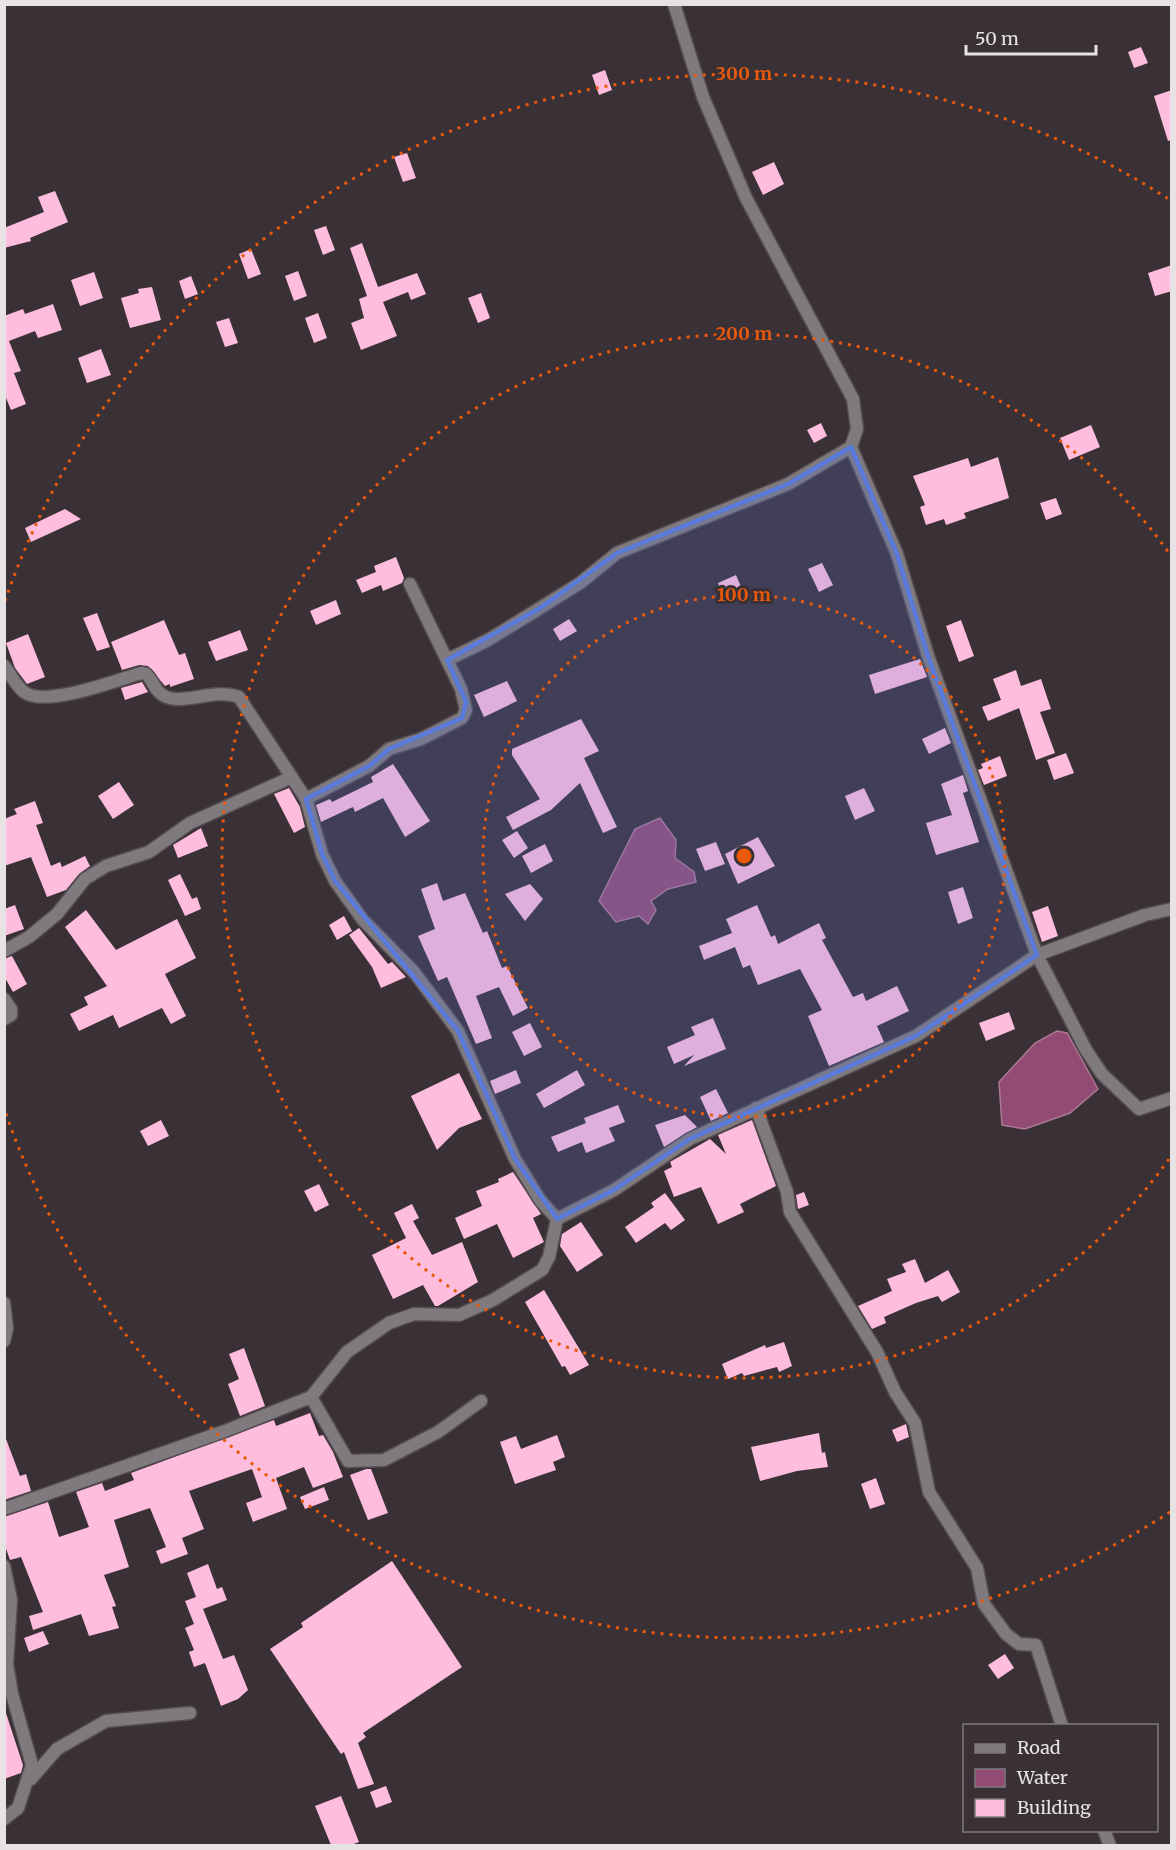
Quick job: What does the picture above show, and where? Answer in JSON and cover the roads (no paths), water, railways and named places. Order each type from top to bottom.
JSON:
[{"type":"street","points":[[447,660],[488,640],[523,619],[580,583],[617,553],[788,484],[851,447],[857,429],[853,399],[746,198],[704,97],[674,4]]},
{"type":"street","points":[[851,447],[897,554],[932,666],[1037,955],[1086,1050],[1102,1074],[1139,1108],[1172,1098]]},
{"type":"street","points":[[306,799],[369,766],[389,749],[421,739],[462,718],[466,710],[466,702],[410,584]]},
{"type":"street","points":[[4,666],[24,692],[36,697],[56,696],[141,673],[146,674],[159,693],[169,699],[181,700],[214,693],[227,693],[239,697],[306,799],[322,854],[335,881],[363,920],[414,972],[458,1031],[515,1159],[540,1200],[557,1219]]},
{"type":"street","points":[[4,951],[29,937],[57,914],[85,879],[106,866],[148,852],[190,824],[292,777]]},
{"type":"street","points":[[557,1219],[614,1190],[690,1138],[916,1036],[1037,955],[1145,915],[1172,909]]},
{"type":"street","points":[[4,999],[10,1009],[10,1015],[4,1019]]},
{"type":"street","points":[[756,1108],[787,1192],[790,1212],[877,1352],[895,1392],[915,1423],[929,1492],[976,1568],[984,1604],[1006,1634],[1019,1644],[1036,1645],[1062,1724]]},
{"type":"street","points":[[4,1509],[225,1431],[311,1397],[347,1352],[389,1323],[414,1314],[459,1314],[493,1300],[542,1270],[549,1257],[557,1219]]},
{"type":"street","points":[[4,1303],[7,1328],[4,1341]]},
{"type":"street","points":[[311,1397],[348,1461],[384,1460],[438,1432],[481,1401]]},
{"type":"street","points":[[4,1566],[10,1600],[7,1664],[12,1694],[32,1765],[18,1808],[4,1819]]},
{"type":"street","points":[[26,1785],[57,1749],[106,1722],[190,1713]]},
{"type":"water","points":[[660,818],[676,840],[675,858],[694,872],[696,882],[668,889],[651,901],[656,910],[648,924],[639,916],[616,922],[599,901],[635,829]]},
{"type":"water","points":[[1057,1031],[1067,1033],[1098,1089],[1070,1113],[1025,1129],[1002,1125],[999,1082],[1035,1043]]}]
